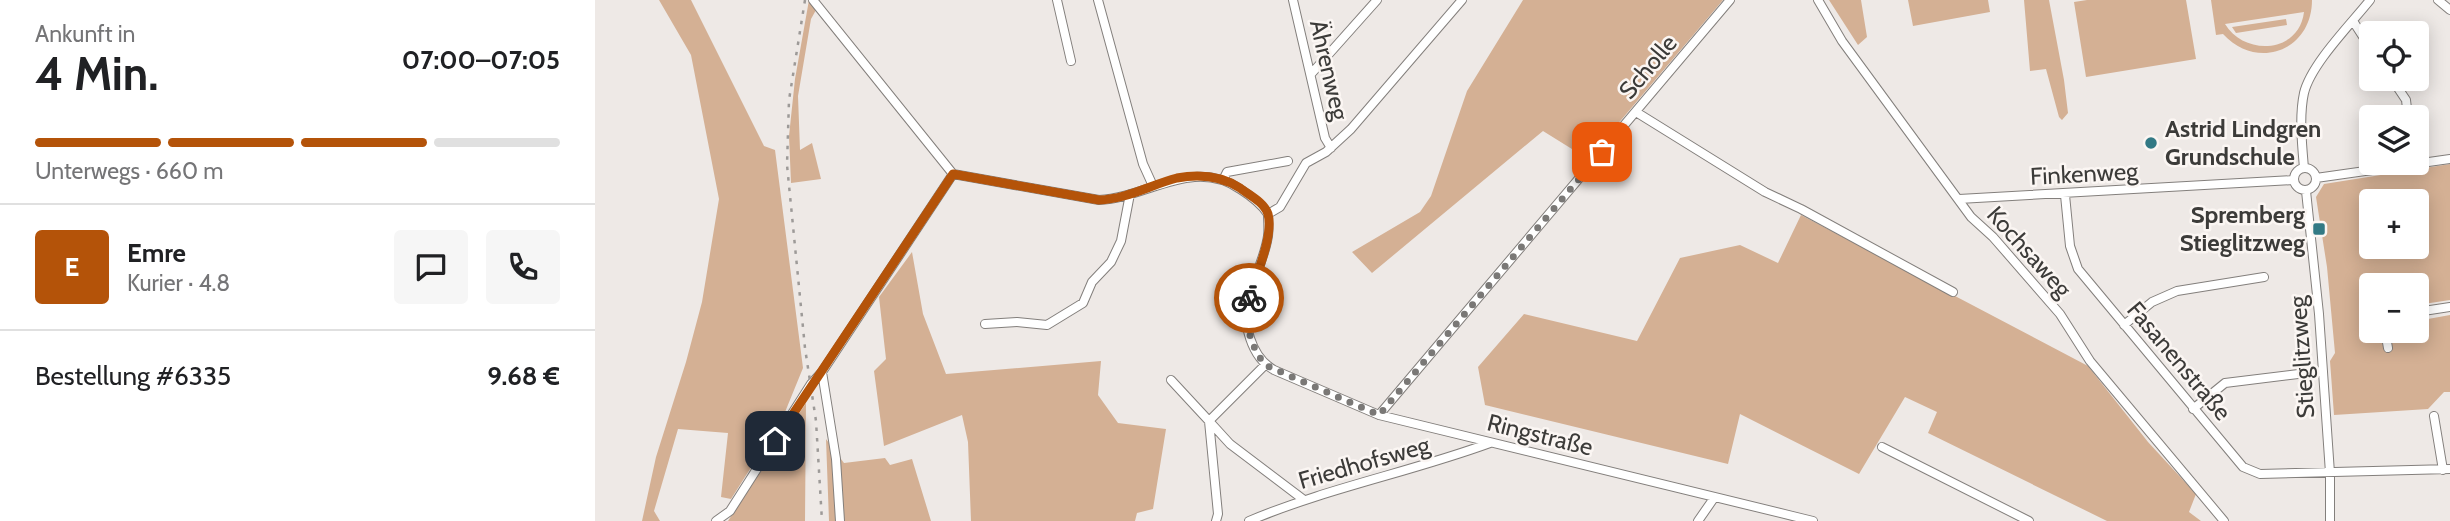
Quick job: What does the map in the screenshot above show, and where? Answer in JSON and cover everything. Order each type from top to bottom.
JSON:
[{"type":"street","points":[[813,0],[953,174],[1099,200],[1117,199],[1193,176],[1223,180],[1257,200],[1268,214],[1268,236],[1247,309],[1251,342],[1265,365],[1209,421]]},
{"type":"street","points":[[1057,0],[1071,61]]},
{"type":"street","points":[[1098,0],[1136,140],[1153,186]]},
{"type":"street","points":[[1311,74],[1377,0]]},
{"type":"street","points":[[1268,214],[1280,207],[1306,163],[1331,148],[1350,129],[1462,0]]},
{"type":"street","name":"Scholle","points":[[1379,415],[1730,0]]},
{"type":"street","name":"Kochsaweg","points":[[1818,0],[1842,41],[1885,102],[1971,217],[1993,237],[2060,314],[2090,361],[2224,521]]},
{"type":"street","points":[[2304,169],[2304,93],[2315,69],[2370,0]]},
{"type":"street","points":[[2438,0],[2450,10]]},
{"type":"street","name":"Ährenweg","points":[[1295,1],[1325,138],[1331,148]]},
{"type":"street","points":[[2353,21],[2359,30]]},
{"type":"street","points":[[1636,112],[1765,192],[1954,292]]},
{"type":"street","points":[[2429,162],[2450,159]]},
{"type":"street","points":[[1223,180],[1227,172],[1288,162]]},
{"type":"street","points":[[2304,169],[2311,170],[2316,178],[2315,185],[2306,191],[2299,189],[2294,180],[2296,174],[2304,169]]},
{"type":"street","points":[[2316,178],[2359,172]]},
{"type":"street","points":[[716,521],[730,511],[811,384],[822,372],[953,174]]},
{"type":"street","name":"Finkenweg","points":[[1959,199],[2294,180]]},
{"type":"street","name":"Stieglitzweg","points":[[2306,191],[2323,370],[2330,473],[2330,521]]},
{"type":"street","points":[[985,324],[1017,322],[1047,325],[1083,303],[1092,282],[1111,262],[1121,241],[1130,194]]},
{"type":"street","name":"Fasanenstraße","points":[[2065,195],[2073,259],[2078,269],[2243,467],[2260,474],[2446,469]]},
{"type":"street","points":[[2124,325],[2152,302],[2177,291],[2264,277]]},
{"type":"street","points":[[2429,310],[2450,307]]},
{"type":"street","points":[[2387,343],[2388,348]]},
{"type":"street","name":"Ringstraße","points":[[1265,365],[1379,415],[1813,521]]},
{"type":"street","points":[[2193,409],[2225,383],[2323,370]]},
{"type":"street","points":[[822,372],[836,459],[840,521]]},
{"type":"street","points":[[1171,380],[1230,444],[1304,500]]},
{"type":"street","points":[[2434,416],[2446,469]]},
{"type":"street","points":[[1209,421],[1218,514],[1216,521]]},
{"type":"street","name":"Friedhofsweg","points":[[1249,521],[1304,500],[1490,443]]},
{"type":"street","points":[[1882,447],[2029,521]]},
{"type":"street","points":[[1699,521],[1714,498]]},
{"type":"shaded area","points":[[659,0],[691,0],[764,146],[775,150],[803,368],[783,417],[731,499],[721,497],[728,433],[678,429],[654,511],[660,521],[642,521],[656,457],[702,302],[719,199],[691,55]]},
{"type":"shaded area","points":[[809,0],[816,10],[811,19],[798,96],[800,150],[812,143],[821,179],[791,183],[789,136],[795,79]]},
{"type":"shaded area","points":[[1523,0],[1723,0],[1588,159],[1543,131],[1372,273],[1352,252],[1420,212],[1431,196],[1467,91]]},
{"type":"shaded area","points":[[1829,0],[1861,0],[1867,37],[1858,45]]},
{"type":"shaded area","points":[[1908,0],[1988,0],[1990,12],[1913,26]]},
{"type":"shaded area","points":[[2024,0],[2049,0],[2068,113],[2062,120],[2046,69],[2030,71]]},
{"type":"shaded area","points":[[2186,0],[2196,59],[2086,77],[2074,2]]},
{"type":"shaded area","points":[[2211,0],[2312,0],[2310,18],[2303,32],[2293,43],[2280,50],[2266,53],[2251,51],[2237,45],[2223,34],[2216,35]],"holes":[[[2304,12],[2300,26],[2282,43],[2270,46],[2245,42],[2225,24]]]},
{"type":"shaded area","points":[[2286,19],[2287,25],[2236,33],[2232,27]]},
{"type":"shaded area","points":[[2450,164],[2450,300],[2429,303],[2429,273],[2359,273],[2359,343],[2429,343],[2429,319],[2450,315],[2450,392],[2444,392],[2428,409],[2334,415],[2330,361],[2335,353],[2327,267],[2316,197],[2324,184],[2381,175],[2429,175],[2429,167]]},
{"type":"shaded area","points":[[1801,215],[2088,366],[2148,442],[2196,494],[2189,512],[2201,521],[2107,521],[1928,433],[1937,412],[1905,397],[1859,474],[1740,414],[1728,464],[1485,405],[1478,367],[1524,314],[1637,341],[1680,258],[1740,245],[1778,263]]},
{"type":"shaded area","points":[[912,252],[923,314],[946,374],[1101,361],[1098,395],[1118,423],[1166,429],[1153,509],[1137,513],[1135,521],[971,521],[968,442],[962,415],[884,446],[874,371],[886,359],[879,297]]},
{"type":"shaded area","points":[[806,403],[805,521],[728,521]]},
{"type":"shaded area","points":[[826,439],[844,463],[885,458],[890,465],[912,459],[931,521],[829,521]]},
{"type":"railway","points":[[805,0],[789,100],[787,165],[805,348],[816,421],[822,521]]},
{"type":"way so far","points":[[1249,298],[1249,335],[1254,349],[1265,365],[1379,415],[1602,152]]},
{"type":"place","name":"Astrid Lindgren Grundschule","points":[[2151,143]]},
{"type":"place","name":"Spremberg Stieglitzweg","points":[[2319,229]]},
{"type":"route","points":[[775,441],[953,174],[1099,200],[1117,199],[1193,176],[1223,180],[1257,200],[1268,214],[1268,236],[1249,298]]}]
